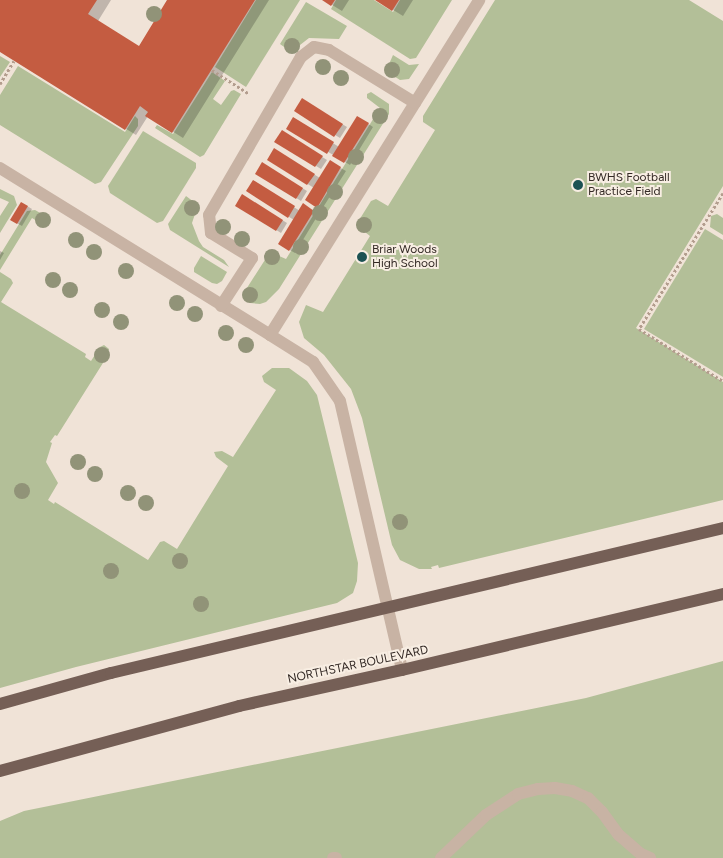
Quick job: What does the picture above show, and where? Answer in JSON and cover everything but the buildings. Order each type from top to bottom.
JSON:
[{"type":"main road","points":[[0,704],[111,673],[723,528]]},
{"type":"main road","name":"NORTHSTAR BOULEVARD","points":[[0,771],[239,706],[402,670],[723,594]]},
{"type":"lane","points":[[270,335],[479,0]]},
{"type":"lane","points":[[221,306],[252,258],[211,233],[208,214],[301,57],[314,47],[330,50],[415,103]]},
{"type":"lane","points":[[0,168],[313,362],[340,401],[402,670]]},
{"type":"lane","points":[[441,858],[486,815],[518,794],[538,789],[555,788],[572,791],[588,798],[602,812],[619,835],[641,854],[650,858]]},
{"type":"path","points":[[0,84],[14,61]]},
{"type":"path","points":[[212,70],[248,93]]},
{"type":"path","points":[[723,193],[639,329],[723,381]]},
{"type":"green space","points":[[256,0],[300,0],[246,87],[215,67]]},
{"type":"green space","points":[[336,0],[374,0],[393,12],[400,0],[452,0],[416,58],[410,59],[331,9]]},
{"type":"green space","points":[[495,0],[689,0],[723,21],[723,186],[636,328],[723,382],[723,500],[439,568],[438,565],[431,567],[432,569],[419,569],[400,560],[392,545],[362,418],[351,389],[324,355],[304,338],[299,322],[306,305],[323,312],[370,236],[356,225],[371,201],[376,199],[388,206],[435,130],[423,122],[423,116]]},
{"type":"green space","points":[[306,2],[347,26],[339,39],[309,38],[291,52],[280,44]]},
{"type":"green space","points":[[393,55],[409,65],[419,64],[409,79],[400,80],[386,71]]},
{"type":"green space","points":[[0,56],[10,62],[0,77]]},
{"type":"green space","points":[[18,66],[125,132],[135,116],[138,119],[138,126],[101,182],[95,184],[0,125],[0,95]]},
{"type":"green space","points":[[212,72],[225,81],[213,99],[221,105],[231,91],[234,90],[241,94],[204,155],[200,157],[155,128],[157,125],[173,134]]},
{"type":"green space","points":[[371,92],[389,104],[389,114],[279,289],[266,302],[260,304],[250,303],[245,297],[245,291],[270,252],[286,259],[380,108],[367,98],[367,94]]},
{"type":"green space","points":[[143,131],[196,163],[196,168],[163,221],[157,223],[110,193],[108,186]]},
{"type":"green space","points":[[0,189],[14,196],[17,205],[0,233],[0,216],[9,202],[0,198]]},
{"type":"green space","points":[[186,196],[198,205],[192,223],[199,241],[203,247],[224,260],[229,267],[170,230],[168,224]]},
{"type":"green space","points":[[35,210],[49,218],[50,223],[45,226],[32,218],[0,270],[0,255],[27,211]]},
{"type":"green space","points":[[717,214],[723,218],[723,235],[710,227],[711,216]]},
{"type":"green space","points":[[705,229],[723,240],[723,377],[644,329]]},
{"type":"green space","points":[[201,256],[227,272],[222,281],[217,284],[212,283],[194,272],[194,268]]},
{"type":"green space","points":[[0,272],[11,279],[13,283],[1,302],[86,354],[85,357],[91,361],[100,347],[104,345],[109,349],[108,355],[57,436],[55,435],[50,442],[52,443],[46,462],[58,483],[48,500],[54,504],[55,502],[148,560],[160,542],[164,541],[177,549],[228,466],[216,457],[214,452],[222,451],[233,457],[276,390],[264,382],[262,376],[272,368],[289,368],[307,381],[317,395],[358,563],[357,581],[353,593],[337,603],[76,667],[0,688]]},
{"type":"green space","points":[[723,661],[723,858],[0,858],[0,821],[24,811],[586,698]]},
{"type":"place","name":"BWHS Football Practice Field","points":[[578,185]]},
{"type":"place","name":"Briar Woods High School","points":[[362,257]]}]
